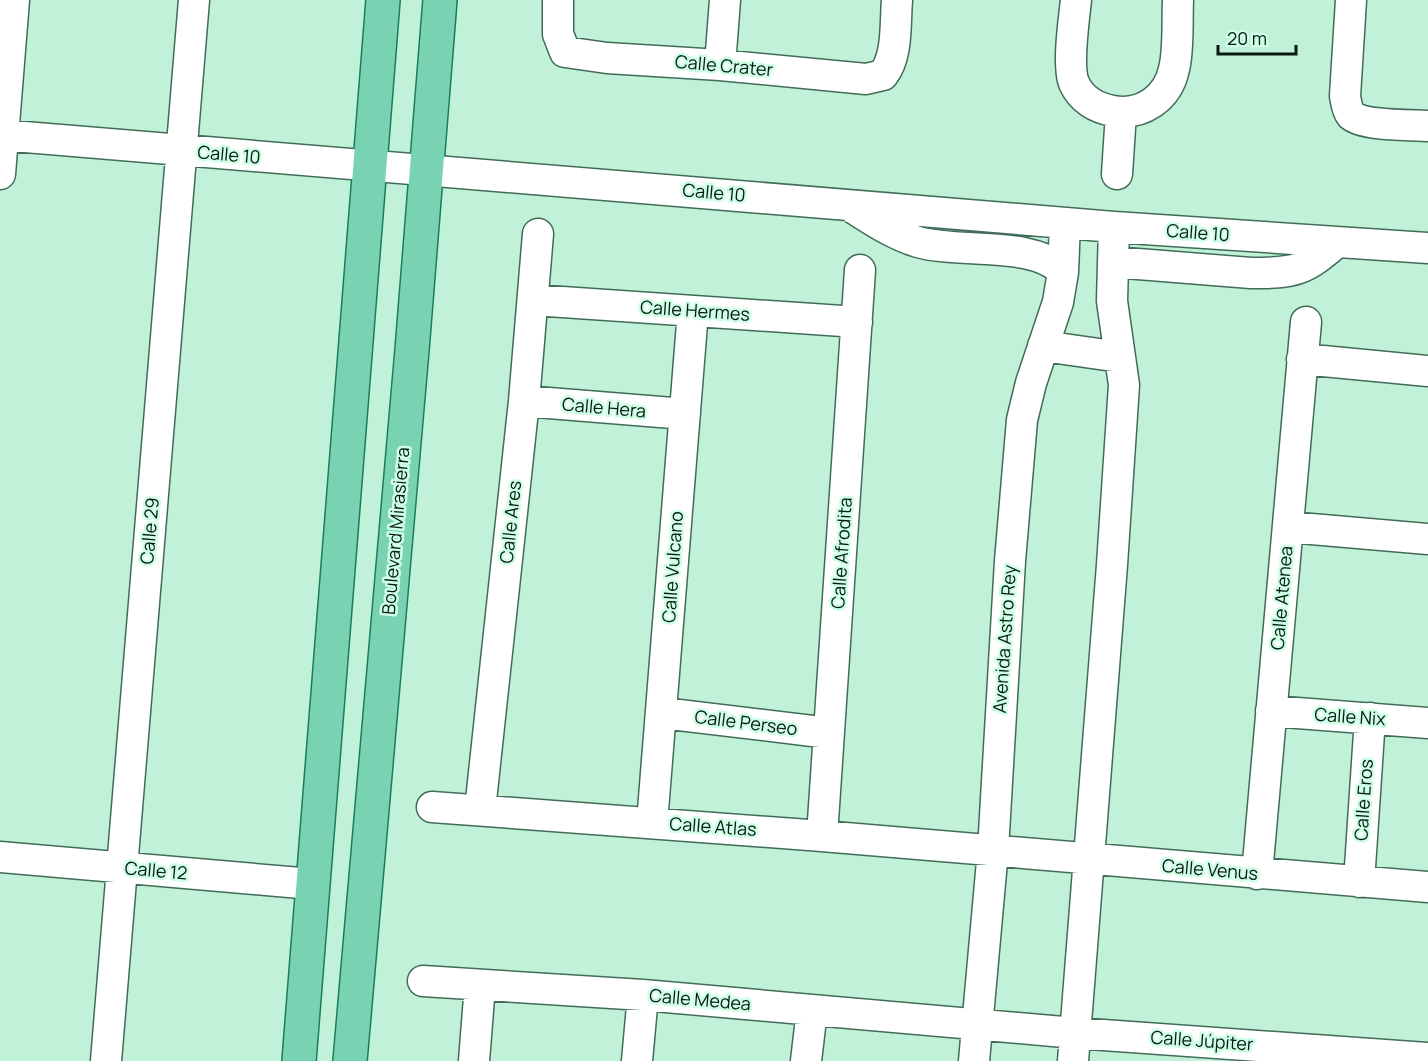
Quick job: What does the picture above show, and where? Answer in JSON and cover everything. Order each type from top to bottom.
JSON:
[{"type":"main road","points":[[299,1061],[383,0]]},
{"type":"main road","name":"Boulevard Mirasierra","points":[[350,1061],[440,0]]},
{"type":"street","points":[[0,174],[14,0]]},
{"type":"street","name":"Calle 29","points":[[106,1061],[194,0]]},
{"type":"street","name":"Calle Crater","points":[[558,0],[558,34],[565,52],[607,58],[720,65],[866,79],[884,75],[891,62],[897,0]]},
{"type":"street","points":[[720,65],[725,0]]},
{"type":"street","points":[[1076,0],[1071,66],[1073,82],[1084,97],[1100,109],[1121,112],[1140,111],[1155,101],[1167,88],[1174,69],[1179,0]]},
{"type":"street","points":[[1351,0],[1345,96],[1347,108],[1352,115],[1362,120],[1428,126]]},
{"type":"street","points":[[1117,174],[1121,112]]},
{"type":"street","name":"Calle 10","points":[[2,136],[1114,227],[1428,248]]},
{"type":"street","points":[[848,204],[880,225],[918,242],[940,247],[1036,255],[1055,264],[1063,272]]},
{"type":"street","name":"Avenida Astro Rey","points":[[974,1061],[993,850],[1010,561],[1022,420],[1031,383],[1058,302],[1063,272],[1065,223]]},
{"type":"street","points":[[1074,1047],[1124,385],[1112,301],[1114,227]]},
{"type":"street","name":"Calle Ares","points":[[480,810],[524,401],[538,234]]},
{"type":"street","points":[[1113,262],[1274,273],[1306,267],[1337,242]]},
{"type":"street","name":"Calle Afrodita","points":[[822,836],[860,270]]},
{"type":"street","name":"Calle Hermes","points":[[533,300],[857,322]]},
{"type":"street","name":"Calle Vulcano","points":[[652,823],[693,311]]},
{"type":"street","name":"Calle Atenea","points":[[1257,874],[1306,322]]},
{"type":"street","points":[[1043,346],[1120,357]]},
{"type":"street","points":[[1302,359],[1428,371]]},
{"type":"street","name":"Calle Hera","points":[[524,401],[685,414]]},
{"type":"street","points":[[1288,527],[1428,539]]},
{"type":"street","name":"Calle Nix","points":[[1271,711],[1428,723]]},
{"type":"street","name":"Calle Perseo","points":[[662,713],[829,733]]},
{"type":"street","name":"Calle Eros","points":[[1359,882],[1370,718]]},
{"type":"street","name":"Calle Atlas","points":[[432,807],[993,850]]},
{"type":"street","name":"Calle Venus","points":[[993,850],[1089,860],[1428,887]]},
{"type":"street","name":"Calle 12","points":[[0,857],[312,884]]},
{"type":"street","name":"Calle Medea","points":[[423,981],[643,995],[977,1024]]},
{"type":"street","points":[[474,1061],[480,985]]},
{"type":"street","points":[[637,1061],[643,995]]},
{"type":"street","points":[[806,1061],[812,1010]]},
{"type":"street","name":"Calle Júpiter","points":[[977,1024],[1074,1047],[1428,1058]]}]
